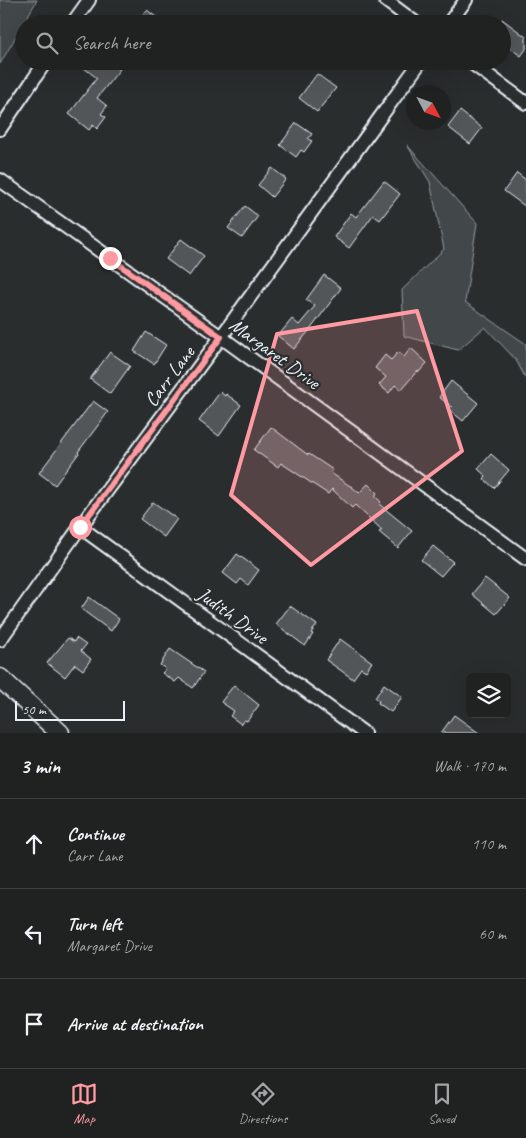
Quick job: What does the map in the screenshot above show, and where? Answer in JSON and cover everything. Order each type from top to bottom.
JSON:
[{"type":"street","points":[[78,15],[89,0]]},
{"type":"street","points":[[385,0],[405,15]]},
{"type":"street","points":[[455,15],[466,0]]},
{"type":"street","points":[[0,129],[40,70]]},
{"type":"street","name":"Carr Lane","points":[[0,640],[80,527],[221,337],[414,70]]},
{"type":"street","points":[[481,70],[526,103]]},
{"type":"street","name":"Margaret Drive","points":[[0,180],[221,337],[526,559]]},
{"type":"street","name":"Judith Drive","points":[[80,527],[364,733]]},
{"type":"street","points":[[0,678],[60,733]]},
{"type":"highlighted area","points":[[417,311],[462,451],[311,565],[231,495],[277,334]]},
{"type":"shaded area","points":[[0,0],[37,0],[28,15],[15,15],[15,38],[0,64]]},
{"type":"shaded area","points":[[407,145],[477,223],[465,302],[526,344],[526,379],[516,360],[485,327],[458,350],[404,336],[402,290],[444,249],[430,182]]},
{"type":"building","points":[[147,10],[153,15],[143,15]]},
{"type":"building","points":[[511,26],[526,37],[526,49],[521,56],[511,49]]},
{"type":"building","points":[[87,70],[119,70],[97,98],[107,106],[101,114],[106,117],[97,129],[93,125],[89,130],[69,114],[97,78]]},
{"type":"building","points":[[317,74],[336,88],[317,112],[299,98]]},
{"type":"building","points":[[460,111],[482,128],[470,144],[451,129],[451,123]]},
{"type":"building","points":[[296,123],[312,134],[308,139],[312,141],[304,152],[301,150],[296,157],[280,145]]},
{"type":"building","points":[[272,168],[286,179],[272,197],[258,185]]},
{"type":"building","points":[[517,173],[526,180],[526,207],[504,191]]},
{"type":"building","points":[[384,181],[400,194],[380,220],[373,215],[349,248],[334,237],[351,213],[356,217]]},
{"type":"building","points":[[245,206],[258,216],[242,238],[228,228]]},
{"type":"building","points":[[181,239],[204,256],[189,276],[166,259]]},
{"type":"building","points":[[324,275],[341,288],[294,349],[278,336],[292,319],[299,325],[315,306],[306,300]]},
{"type":"building","points":[[146,332],[166,345],[154,364],[134,351]]},
{"type":"building","points":[[411,348],[427,363],[419,372],[417,371],[401,390],[395,385],[389,393],[379,385],[386,377],[375,368],[385,355],[391,360],[398,352],[404,357]]},
{"type":"building","points":[[110,352],[130,366],[110,394],[90,379]]},
{"type":"building","points":[[451,381],[478,403],[463,421],[451,411],[453,408],[439,397]]},
{"type":"building","points":[[220,392],[241,405],[219,436],[199,421]]},
{"type":"building","points":[[93,401],[108,412],[55,485],[39,473]]},
{"type":"building","points":[[271,427],[308,455],[333,470],[331,473],[359,493],[368,484],[377,493],[375,496],[381,502],[379,504],[412,531],[398,548],[379,532],[382,530],[355,505],[352,508],[332,489],[328,494],[281,463],[278,467],[254,450]]},
{"type":"building","points":[[491,454],[509,470],[494,488],[484,479],[486,476],[478,469]]},
{"type":"building","points":[[153,502],[177,519],[164,537],[140,519]]},
{"type":"building","points":[[433,546],[453,562],[441,576],[421,560]]},
{"type":"building","points":[[237,554],[259,570],[248,585],[241,579],[237,584],[223,573]]},
{"type":"building","points":[[485,578],[510,598],[496,614],[472,594]]},
{"type":"building","points":[[89,597],[119,619],[111,631],[81,609]]},
{"type":"building","points":[[290,606],[317,625],[305,646],[276,624]]},
{"type":"building","points":[[68,638],[74,642],[76,638],[86,645],[81,651],[91,659],[83,670],[75,664],[65,677],[47,663]]},
{"type":"building","points":[[340,639],[372,662],[366,671],[361,668],[353,679],[326,660]]},
{"type":"building","points":[[170,649],[204,672],[193,688],[179,678],[175,682],[162,673],[166,669],[160,665]]},
{"type":"building","points":[[384,684],[402,697],[391,712],[378,703],[379,701],[375,698]]},
{"type":"building","points":[[234,685],[259,705],[247,721],[244,720],[241,724],[230,716],[234,711],[221,702]]},
{"type":"building","points":[[454,715],[479,733],[441,733]]},
{"type":"route","points":[[80,527],[221,337],[110,258]]}]
